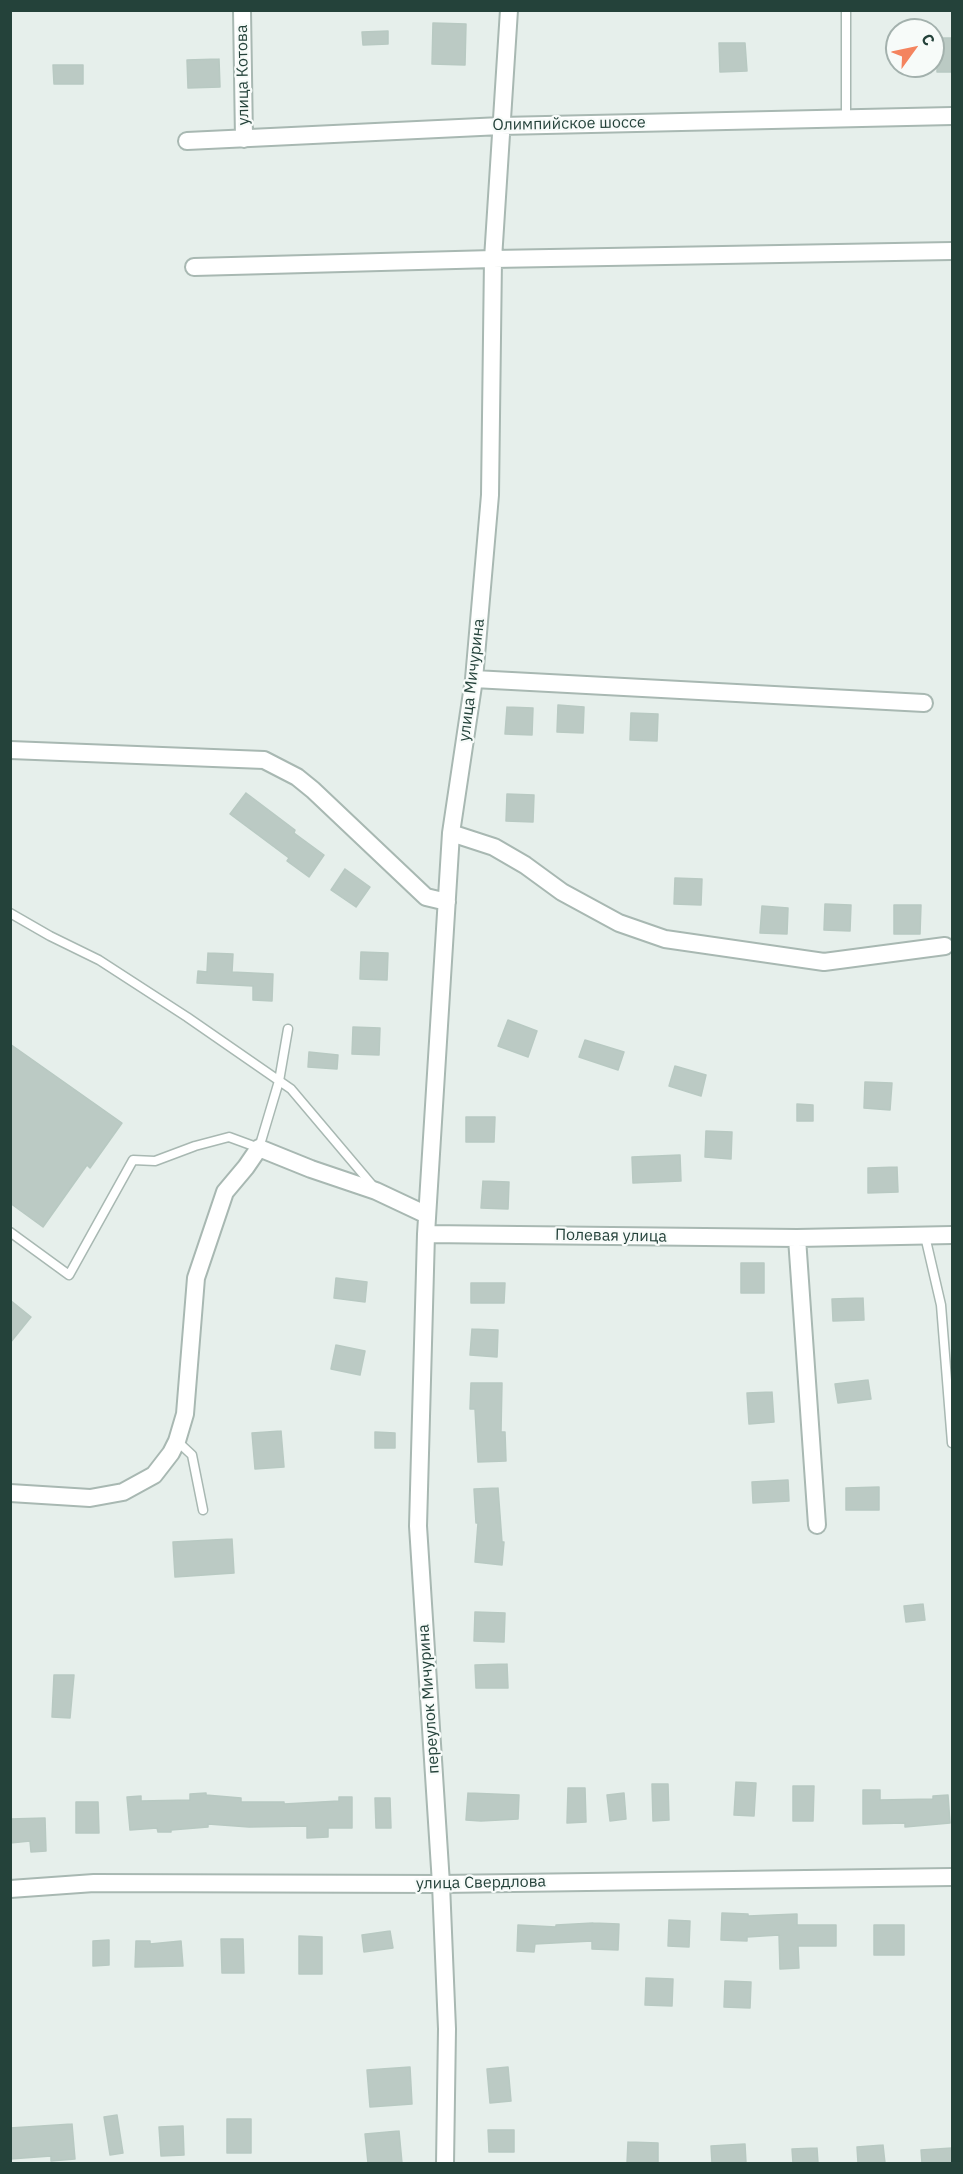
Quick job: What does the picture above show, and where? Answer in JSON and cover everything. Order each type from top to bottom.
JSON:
[{"type":"street","name":"улица Котова","points":[[242,10],[244,139]]},
{"type":"street","name":"улица Мичурина","points":[[426,1234],[451,833],[474,679],[490,495],[493,259],[509,10]]},
{"type":"street","name":"Олимпийское шоссе","points":[[187,141],[501,126],[952,116]]},
{"type":"street","points":[[194,267],[952,251]]},
{"type":"street","points":[[474,679],[924,703]]},
{"type":"street","points":[[10,750],[264,760],[297,777],[314,790],[426,897],[447,902]]},
{"type":"street","points":[[451,833],[494,848],[525,865],[562,892],[610,918],[665,939],[824,962],[945,946]]},
{"type":"street","points":[[10,1493],[90,1498],[123,1492],[154,1475],[177,1441],[185,1414],[196,1278],[225,1192],[259,1148],[376,1191],[427,1215]]},
{"type":"street","name":"Полевая улица","points":[[426,1234],[797,1238],[952,1235]]},
{"type":"street","name":"переулок Мичурина","points":[[426,1234],[418,1526],[441,1884],[447,2029],[446,2163]]},
{"type":"street","points":[[797,1238],[817,1525]]},
{"type":"street","name":"улица Свердлова","points":[[10,1889],[94,1883],[441,1884],[952,1877]]},
{"type":"lane","points":[[846,10],[846,118]]},
{"type":"lane","points":[[10,914],[99,960],[291,1089],[376,1191]]},
{"type":"lane","points":[[10,1232],[69,1275],[133,1160],[155,1161],[195,1146],[229,1137],[259,1148],[279,1081],[288,1029]]},
{"type":"lane","points":[[925,1236],[942,1305],[952,1443]]},
{"type":"lane","points":[[177,1441],[192,1455],[203,1510]]},
{"type":"building","points":[[433,23],[466,24],[465,65],[432,64]]},
{"type":"building","points":[[388,31],[388,44],[363,45],[362,32]]},
{"type":"building","points":[[945,38],[952,38],[952,72],[945,72]]},
{"type":"building","points":[[719,43],[745,43],[747,71],[720,72]]},
{"type":"building","points":[[219,59],[220,87],[188,88],[187,60]]},
{"type":"building","points":[[53,65],[83,65],[83,84],[54,84]]},
{"type":"building","points":[[558,705],[584,707],[583,733],[557,732]]},
{"type":"building","points":[[507,707],[533,708],[532,735],[505,734]]},
{"type":"building","points":[[631,713],[658,714],[657,741],[630,740]]},
{"type":"building","points":[[246,793],[324,855],[309,877],[287,861],[289,858],[230,814]]},
{"type":"building","points":[[507,794],[534,795],[533,822],[506,821]]},
{"type":"building","points":[[345,869],[370,887],[356,907],[331,890]]},
{"type":"building","points":[[675,878],[702,879],[701,905],[674,904]]},
{"type":"building","points":[[825,904],[851,905],[850,931],[824,930]]},
{"type":"building","points":[[894,905],[921,905],[920,934],[894,934]]},
{"type":"building","points":[[762,906],[788,908],[787,934],[760,933]]},
{"type":"building","points":[[361,952],[388,953],[387,980],[360,979]]},
{"type":"building","points":[[208,953],[233,954],[232,972],[273,974],[272,1001],[253,1000],[253,986],[197,983],[198,971],[207,972]]},
{"type":"building","points":[[508,1020],[537,1031],[528,1057],[498,1046]]},
{"type":"building","points":[[353,1027],[380,1028],[379,1055],[352,1054]]},
{"type":"building","points":[[585,1040],[624,1052],[618,1070],[579,1057]]},
{"type":"building","points":[[10,1044],[122,1123],[90,1168],[87,1165],[43,1227],[10,1203]]},
{"type":"building","points":[[309,1052],[338,1055],[337,1069],[308,1067]]},
{"type":"building","points":[[675,1066],[706,1075],[701,1096],[669,1086]]},
{"type":"building","points":[[865,1082],[892,1083],[890,1110],[864,1108]]},
{"type":"building","points":[[797,1104],[813,1105],[813,1121],[797,1121]]},
{"type":"building","points":[[466,1117],[495,1117],[494,1142],[466,1142]]},
{"type":"building","points":[[706,1131],[732,1132],[731,1159],[705,1157]]},
{"type":"building","points":[[680,1155],[681,1181],[633,1183],[632,1157]]},
{"type":"building","points":[[897,1167],[898,1192],[868,1193],[868,1168]]},
{"type":"building","points":[[483,1181],[509,1182],[508,1209],[481,1208]]},
{"type":"building","points":[[741,1263],[764,1263],[764,1293],[741,1293]]},
{"type":"building","points":[[336,1278],[367,1282],[365,1302],[334,1298]]},
{"type":"building","points":[[471,1283],[505,1283],[504,1303],[471,1303]]},
{"type":"building","points":[[863,1298],[864,1320],[833,1321],[832,1299]]},
{"type":"building","points":[[10,1300],[31,1317],[10,1343]]},
{"type":"building","points":[[472,1329],[498,1330],[497,1357],[470,1355]]},
{"type":"building","points":[[336,1345],[365,1351],[360,1375],[331,1369]]},
{"type":"building","points":[[868,1380],[871,1399],[838,1403],[835,1384]]},
{"type":"building","points":[[471,1383],[502,1383],[501,1432],[505,1432],[506,1461],[478,1462],[475,1409],[470,1409]]},
{"type":"building","points":[[772,1392],[774,1422],[749,1424],[747,1393]]},
{"type":"building","points":[[281,1431],[284,1467],[255,1469],[252,1433]]},
{"type":"building","points":[[375,1432],[395,1433],[395,1448],[375,1448]]},
{"type":"building","points":[[788,1480],[789,1501],[753,1503],[752,1482]]},
{"type":"building","points":[[879,1487],[879,1510],[846,1510],[846,1488]]},
{"type":"building","points":[[498,1488],[502,1542],[504,1542],[502,1565],[475,1562],[478,1523],[476,1523],[474,1489]]},
{"type":"building","points":[[232,1539],[234,1573],[175,1577],[173,1542]]},
{"type":"building","points":[[923,1604],[925,1620],[906,1622],[904,1606]]},
{"type":"building","points":[[475,1612],[505,1613],[504,1642],[474,1641]]},
{"type":"building","points":[[507,1664],[508,1688],[476,1688],[475,1665]]},
{"type":"building","points":[[54,1675],[74,1675],[70,1718],[52,1717]]},
{"type":"building","points":[[736,1782],[756,1783],[754,1816],[734,1815]]},
{"type":"building","points":[[652,1784],[668,1784],[669,1820],[653,1821]]},
{"type":"building","points":[[793,1786],[814,1786],[813,1821],[793,1821]]},
{"type":"building","points":[[568,1788],[585,1788],[586,1822],[567,1823]]},
{"type":"building","points":[[863,1790],[880,1790],[880,1800],[933,1799],[933,1796],[948,1795],[950,1823],[905,1827],[905,1823],[863,1824]]},
{"type":"building","points":[[206,1793],[206,1795],[241,1798],[241,1802],[284,1802],[284,1804],[339,1801],[339,1797],[352,1797],[352,1828],[328,1828],[328,1837],[307,1838],[307,1826],[249,1827],[208,1824],[208,1827],[171,1830],[171,1832],[158,1832],[157,1828],[130,1830],[127,1797],[141,1796],[141,1801],[190,1800],[190,1794]]},
{"type":"building","points":[[468,1793],[519,1795],[518,1819],[466,1820]]},
{"type":"building","points":[[624,1793],[626,1819],[610,1821],[607,1795]]},
{"type":"building","points":[[375,1798],[390,1798],[391,1828],[376,1828]]},
{"type":"building","points":[[76,1802],[98,1802],[99,1833],[76,1833]]},
{"type":"building","points":[[45,1818],[46,1851],[31,1852],[30,1841],[10,1843],[10,1819]]},
{"type":"building","points":[[722,1913],[748,1914],[748,1916],[797,1914],[797,1925],[836,1925],[836,1946],[798,1946],[799,1968],[780,1969],[779,1935],[747,1937],[747,1941],[721,1940]]},
{"type":"building","points":[[669,1920],[690,1921],[689,1947],[668,1946]]},
{"type":"building","points":[[619,1924],[618,1950],[592,1949],[592,1941],[535,1944],[534,1952],[517,1951],[518,1925],[556,1927],[556,1925]]},
{"type":"building","points":[[874,1925],[904,1925],[904,1955],[874,1955]]},
{"type":"building","points":[[390,1931],[393,1948],[364,1952],[362,1935]]},
{"type":"building","points":[[299,1936],[322,1937],[322,1974],[299,1974]]},
{"type":"building","points":[[221,1939],[243,1939],[244,1973],[222,1973]]},
{"type":"building","points":[[109,1940],[109,1965],[93,1966],[93,1941]]},
{"type":"building","points":[[136,1941],[150,1941],[150,1944],[181,1941],[183,1966],[135,1967]]},
{"type":"building","points":[[646,1978],[673,1979],[672,2006],[645,2005]]},
{"type":"building","points":[[725,1981],[751,1982],[750,2008],[724,2007]]},
{"type":"building","points":[[410,2067],[412,2104],[370,2107],[367,2070]]},
{"type":"building","points":[[508,2067],[511,2101],[490,2103],[487,2069]]},
{"type":"building","points":[[117,2115],[123,2153],[110,2155],[104,2117]]},
{"type":"building","points":[[227,2119],[251,2119],[251,2153],[227,2153]]},
{"type":"building","points":[[72,2124],[75,2159],[51,2161],[51,2156],[10,2159],[10,2128]]},
{"type":"building","points":[[183,2126],[184,2155],[161,2156],[159,2127]]},
{"type":"building","points":[[488,2130],[514,2130],[514,2152],[489,2152]]},
{"type":"building","points":[[399,2131],[402,2163],[368,2163],[365,2134]]},
{"type":"building","points":[[628,2142],[658,2143],[658,2163],[627,2163]]},
{"type":"building","points":[[745,2144],[746,2163],[712,2163],[711,2146]]},
{"type":"building","points":[[883,2145],[885,2163],[858,2163],[857,2147]]},
{"type":"building","points":[[817,2148],[818,2163],[793,2163],[792,2149]]},
{"type":"building","points":[[952,2148],[952,2163],[922,2163],[921,2150]]}]
